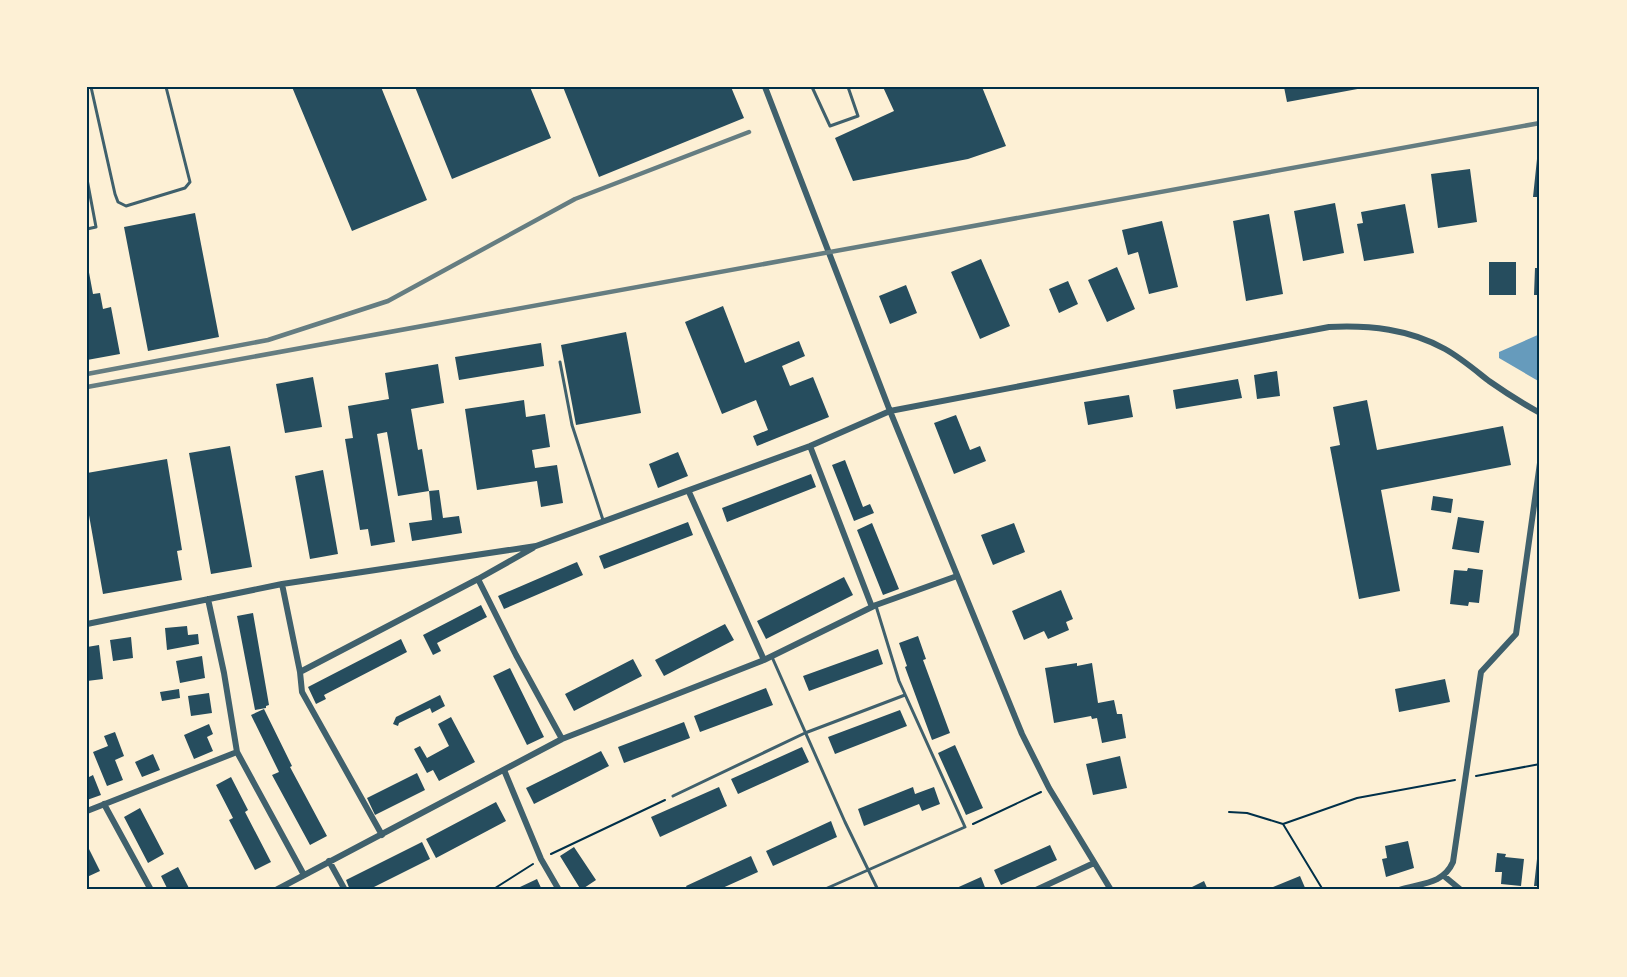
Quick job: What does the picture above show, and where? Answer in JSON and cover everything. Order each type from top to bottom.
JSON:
[{"type":"street","points":[[765,87],[890,411],[1022,734],[1049,788],[1111,890]]},
{"type":"street","points":[[300,672],[536,546],[810,446],[890,411],[1294,333],[1329,327],[1357,326],[1380,327],[1425,339],[1446,349],[1521,403],[1540,412]]},
{"type":"street","points":[[810,446],[874,606]]},
{"type":"street","points":[[1399,890],[1435,881],[1444,876],[1455,856],[1481,672],[1516,634],[1540,463]]},
{"type":"street","points":[[689,492],[764,660]]},
{"type":"street","points":[[87,624],[282,584],[536,546]]},
{"type":"street","points":[[276,890],[562,739],[764,660],[874,606],[957,576]]},
{"type":"street","points":[[478,579],[562,739]]},
{"type":"street","points":[[282,584],[302,692],[382,835]]},
{"type":"street","points":[[208,599],[224,673],[237,752],[304,874]]},
{"type":"street","points":[[87,811],[237,752]]},
{"type":"street","points":[[504,770],[541,859],[559,890]]},
{"type":"street","points":[[104,804],[151,890]]},
{"type":"street","points":[[329,861],[345,890]]},
{"type":"street","points":[[1036,890],[1094,863]]},
{"type":"street","points":[[1444,876],[1461,890]]},
{"type":"lane","points":[[92,87],[115,194],[118,202],[126,206],[185,188],[190,182],[166,87]]},
{"type":"lane","points":[[812,87],[830,126],[858,116],[848,87]]},
{"type":"lane","points":[[87,179],[96,227],[87,229]]},
{"type":"lane","points":[[560,362],[572,425],[604,522]]},
{"type":"lane","points":[[823,890],[965,827],[899,681],[874,606]]},
{"type":"lane","points":[[772,656],[878,890]]},
{"type":"lane","points":[[673,796],[805,733],[905,695]]},
{"type":"path","points":[[1229,812],[1247,813],[1283,824],[1357,798],[1540,764]]},
{"type":"path","points":[[965,827],[1049,788]]},
{"type":"path","points":[[492,890],[541,859],[673,796]]},
{"type":"path","points":[[1283,824],[1323,890]]},
{"type":"water","points":[[1540,334],[1540,382],[1499,358],[1499,352]]},
{"type":"building","points":[[292,87],[381,87],[427,200],[352,231]]},
{"type":"building","points":[[415,87],[530,87],[551,138],[452,179]]},
{"type":"building","points":[[563,87],[731,87],[744,118],[599,177]]},
{"type":"building","points":[[883,87],[982,87],[1006,146],[968,159],[853,181],[835,138],[894,111]]},
{"type":"building","points":[[1284,87],[1363,87],[1363,88],[1287,102]]},
{"type":"building","points":[[1537,159],[1540,159],[1540,197],[1533,197]]},
{"type":"building","points":[[1470,169],[1477,222],[1438,228],[1431,174]]},
{"type":"building","points":[[1335,203],[1344,253],[1303,261],[1294,211]]},
{"type":"building","points":[[1405,204],[1414,253],[1364,261],[1357,224],[1363,223],[1361,212]]},
{"type":"building","points":[[195,213],[219,337],[148,351],[124,227]]},
{"type":"building","points":[[1269,214],[1283,294],[1246,301],[1233,221]]},
{"type":"building","points":[[1162,221],[1178,287],[1149,294],[1138,252],[1128,255],[1122,230]]},
{"type":"building","points":[[981,259],[1010,326],[980,339],[951,272]]},
{"type":"building","points":[[1489,262],[1516,262],[1516,295],[1489,295]]},
{"type":"building","points":[[88,267],[93,294],[100,293],[103,309],[111,307],[120,354],[87,360]]},
{"type":"building","points":[[1117,267],[1135,309],[1107,322],[1088,280]]},
{"type":"building","points":[[1535,268],[1540,268],[1540,295],[1534,295]]},
{"type":"building","points":[[1068,281],[1078,304],[1059,313],[1049,289]]},
{"type":"building","points":[[906,285],[917,313],[890,324],[879,296]]},
{"type":"building","points":[[723,306],[745,363],[799,341],[805,356],[782,366],[790,386],[813,377],[829,417],[757,446],[753,436],[768,430],[756,400],[722,414],[685,322]]},
{"type":"building","points":[[626,332],[641,413],[576,425],[561,345]]},
{"type":"building","points":[[541,343],[544,366],[459,380],[455,357]]},
{"type":"building","points":[[438,364],[444,403],[411,409],[418,450],[422,449],[429,491],[398,496],[387,432],[377,434],[395,542],[371,546],[368,529],[360,530],[345,439],[353,438],[348,406],[389,399],[385,373]]},
{"type":"building","points":[[1277,371],[1280,396],[1257,399],[1254,375]]},
{"type":"building","points":[[313,377],[322,427],[285,433],[276,384]]},
{"type":"building","points":[[1238,379],[1242,398],[1176,409],[1173,390]]},
{"type":"building","points":[[1129,395],[1133,417],[1088,425],[1084,402]]},
{"type":"building","points":[[524,400],[526,417],[545,414],[550,447],[532,450],[535,468],[557,465],[563,503],[541,507],[537,481],[477,490],[465,409]]},
{"type":"building","points":[[1367,400],[1377,450],[1503,426],[1511,465],[1381,490],[1400,591],[1359,599],[1330,447],[1340,445],[1333,407]]},
{"type":"building","points":[[956,415],[970,450],[980,446],[986,461],[954,474],[934,423]]},
{"type":"building","points":[[230,446],[252,567],[211,574],[189,453]]},
{"type":"building","points":[[678,452],[688,476],[658,488],[649,464]]},
{"type":"building","points":[[167,459],[182,550],[177,551],[182,580],[103,594],[87,504],[87,473]]},
{"type":"building","points":[[845,460],[863,507],[870,504],[874,513],[854,521],[832,465]]},
{"type":"building","points":[[323,470],[338,554],[310,559],[295,476]]},
{"type":"building","points":[[811,474],[816,487],[727,522],[722,508]]},
{"type":"building","points":[[439,490],[443,518],[459,516],[462,533],[412,541],[409,523],[432,520],[429,491]]},
{"type":"building","points":[[1433,496],[1453,499],[1451,513],[1431,510]]},
{"type":"building","points":[[1458,517],[1484,521],[1479,553],[1452,549]]},
{"type":"building","points":[[688,522],[693,535],[604,569],[599,556]]},
{"type":"building","points":[[872,523],[899,589],[883,595],[857,530]]},
{"type":"building","points":[[1014,523],[1025,552],[993,565],[981,535]]},
{"type":"building","points":[[577,562],[583,575],[504,609],[498,596]]},
{"type":"building","points":[[1468,568],[1483,570],[1479,603],[1469,602],[1468,606],[1450,604],[1454,570],[1467,571]]},
{"type":"building","points":[[844,577],[853,595],[766,639],[757,621]]},
{"type":"building","points":[[1061,590],[1073,619],[1066,622],[1069,630],[1048,639],[1044,631],[1024,640],[1012,611]]},
{"type":"building","points":[[481,605],[487,617],[437,643],[441,651],[433,655],[423,635]]},
{"type":"building","points":[[253,613],[269,705],[266,708],[255,710],[237,616]]},
{"type":"building","points":[[725,624],[734,640],[664,676],[655,660]]},
{"type":"building","points":[[187,626],[188,635],[198,634],[199,644],[167,650],[165,628]]},
{"type":"building","points":[[918,636],[926,659],[923,660],[950,733],[932,740],[905,667],[907,666],[899,643]]},
{"type":"building","points":[[131,637],[133,658],[113,661],[110,640]]},
{"type":"building","points":[[401,639],[407,652],[324,695],[326,699],[316,704],[308,687]]},
{"type":"building","points":[[99,645],[103,679],[87,681],[87,647]]},
{"type":"building","points":[[878,649],[883,664],[809,691],[803,676]]},
{"type":"building","points":[[202,656],[205,678],[180,683],[176,661]]},
{"type":"building","points":[[633,659],[642,676],[574,711],[565,694]]},
{"type":"building","points":[[1077,663],[1077,666],[1092,663],[1098,703],[1114,700],[1117,714],[1122,714],[1126,738],[1102,743],[1097,718],[1092,719],[1091,716],[1054,723],[1045,668]]},
{"type":"building","points":[[510,668],[544,737],[527,745],[493,676]]},
{"type":"building","points":[[1445,679],[1450,702],[1399,712],[1395,689]]},
{"type":"building","points":[[766,688],[773,705],[700,732],[694,716]]},
{"type":"building","points":[[179,689],[180,698],[162,701],[160,692]]},
{"type":"building","points":[[209,693],[212,713],[191,716],[188,696]]},
{"type":"building","points":[[440,695],[445,706],[432,713],[430,708],[399,723],[398,726],[393,724],[396,717]]},
{"type":"building","points":[[264,709],[292,766],[290,767],[327,836],[310,845],[272,775],[279,772],[251,715]]},
{"type":"building","points":[[900,710],[907,726],[835,754],[828,737]]},
{"type":"building","points":[[451,717],[475,762],[439,781],[433,770],[427,773],[414,749],[420,746],[427,758],[449,746],[438,724]]},
{"type":"building","points":[[684,722],[690,738],[624,763],[618,747]]},
{"type":"building","points":[[209,724],[213,734],[207,737],[213,751],[194,759],[184,735]]},
{"type":"building","points":[[115,732],[124,756],[115,760],[123,780],[107,786],[93,752],[108,746],[104,736]]},
{"type":"building","points":[[955,745],[983,808],[966,815],[938,753]]},
{"type":"building","points":[[802,747],[809,762],[738,794],[731,779]]},
{"type":"building","points":[[601,751],[609,766],[534,804],[526,788]]},
{"type":"building","points":[[153,754],[160,770],[142,777],[135,762]]},
{"type":"building","points":[[1120,756],[1127,788],[1093,795],[1086,764]]},
{"type":"building","points":[[417,773],[425,790],[375,815],[367,798]]},
{"type":"building","points":[[93,775],[101,795],[87,800],[87,778]]},
{"type":"building","points":[[231,777],[248,810],[245,812],[271,862],[255,870],[229,820],[233,818],[216,785]]},
{"type":"building","points":[[719,787],[727,806],[660,837],[651,817]]},
{"type":"building","points":[[913,787],[915,794],[934,787],[940,804],[922,811],[919,804],[864,826],[858,809]]},
{"type":"building","points":[[496,802],[506,821],[436,858],[426,839]]},
{"type":"building","points":[[140,808],[164,854],[148,863],[124,817]]},
{"type":"building","points":[[831,821],[837,837],[773,866],[766,851]]},
{"type":"building","points":[[1408,841],[1414,868],[1386,877],[1382,859],[1387,858],[1385,846]]},
{"type":"building","points":[[422,842],[430,859],[368,890],[350,890],[346,880]]},
{"type":"building","points":[[87,845],[100,871],[87,877]]},
{"type":"building","points":[[1050,845],[1057,860],[1001,885],[994,870]]},
{"type":"building","points":[[574,847],[596,880],[581,890],[560,856]]},
{"type":"building","points":[[1497,853],[1506,854],[1505,857],[1524,859],[1521,886],[1501,884],[1502,872],[1495,872]]},
{"type":"building","points":[[751,856],[758,872],[718,890],[688,890],[686,886]]},
{"type":"building","points":[[1537,859],[1540,859],[1540,886],[1534,886]]},
{"type":"building","points":[[178,867],[190,890],[168,890],[161,876]]},
{"type":"building","points":[[1300,876],[1306,890],[1266,890]]},
{"type":"building","points":[[981,877],[986,890],[952,890]]},
{"type":"building","points":[[537,879],[542,890],[521,890],[520,887]]},
{"type":"building","points":[[1204,881],[1208,890],[1186,890]]},
{"type":"railway","points":[[87,387],[1540,123]]},
{"type":"railway","points":[[87,374],[268,340],[388,301],[575,199],[749,132]]}]
